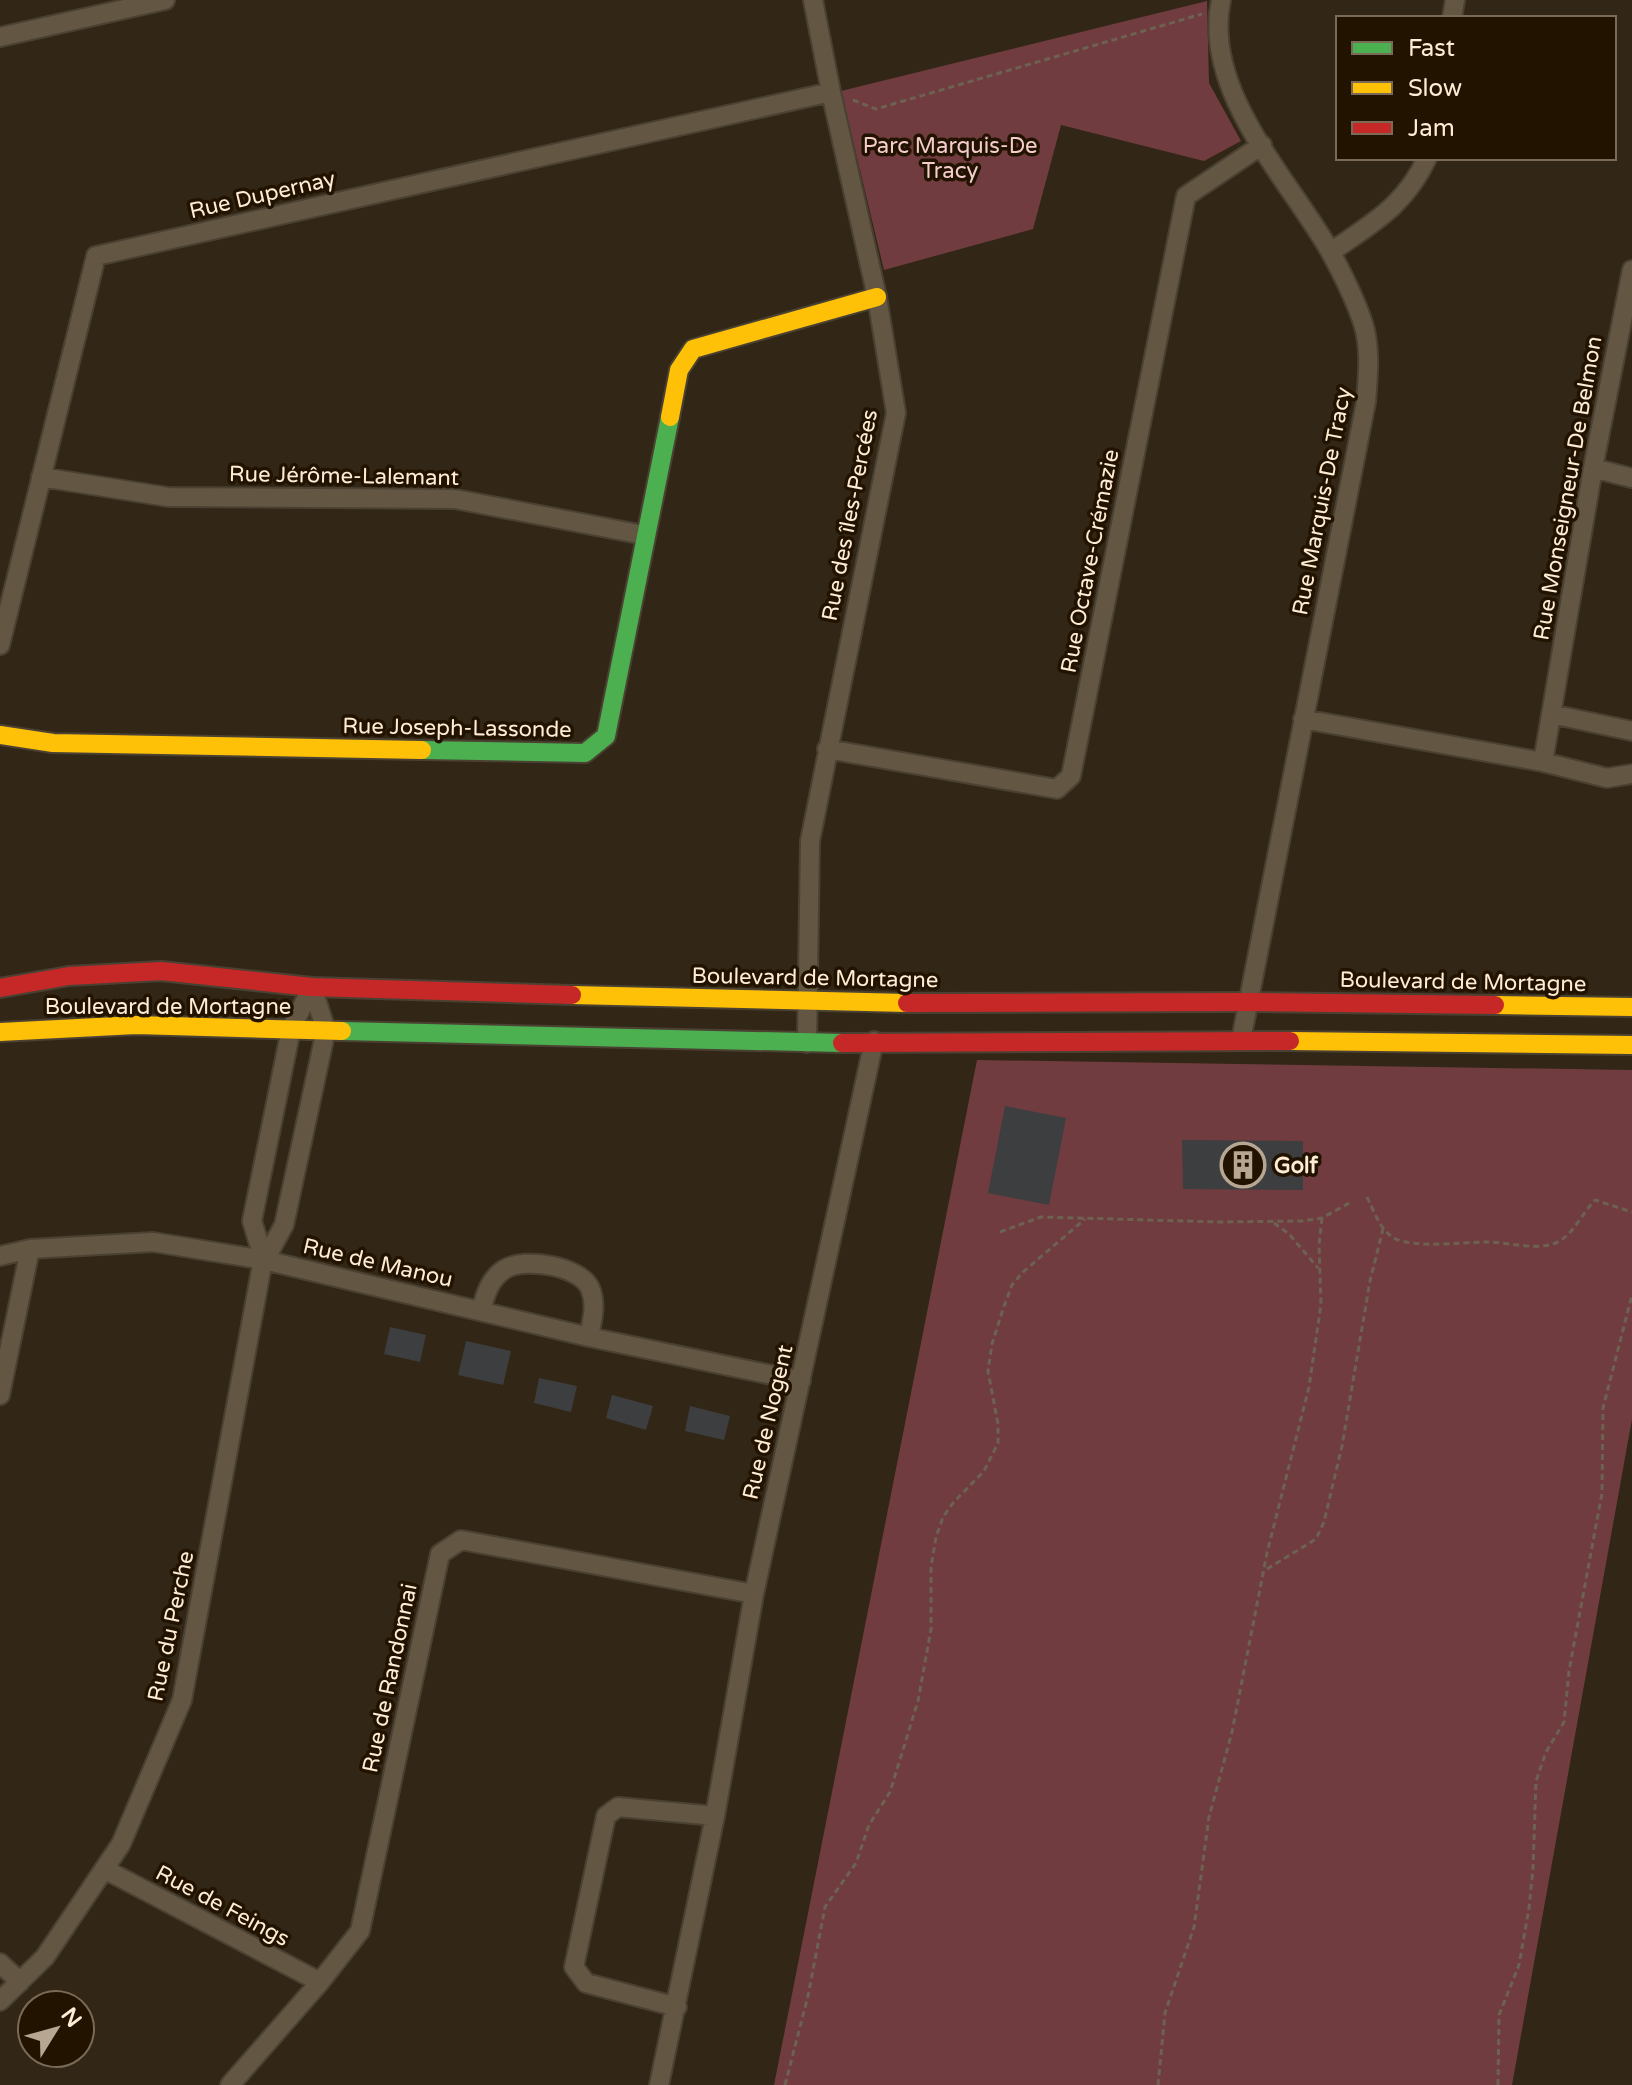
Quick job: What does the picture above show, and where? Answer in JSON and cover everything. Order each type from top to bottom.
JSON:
[{"type":"main road","name":"Rue Joseph-Lassonde","points":[[0,735],[53,743],[585,753],[606,736],[679,370],[693,349],[877,297]]},
{"type":"main road","name":"Boulevard de Mortagne","points":[[0,988],[69,976],[161,971],[312,987],[809,1002],[1248,1002],[1632,1007]]},
{"type":"main road","name":"Boulevard de Mortagne","points":[[0,1032],[136,1025],[807,1043],[1241,1040],[1632,1045]]},
{"type":"street","points":[[0,37],[165,0]]},
{"type":"street","name":"Rue des îles-Percées","points":[[807,1043],[810,841],[896,413],[877,297],[813,0]]},
{"type":"street","name":"Rue Marquis-De Tracy","points":[[1220,5],[1221,57],[1234,97],[1331,252],[1363,324],[1369,363],[1366,402],[1241,1040]]},
{"type":"street","name":"Rue Dupernay","points":[[0,645],[96,256],[831,92]]},
{"type":"street","name":"Rue Octave-Crémazie","points":[[827,749],[1057,789],[1071,776],[1186,196],[1262,145]]},
{"type":"street","points":[[1331,252],[1391,210],[1416,181],[1426,160]]},
{"type":"street","name":"Rue Monseigneur-De Belmon","points":[[1543,762],[1593,468],[1632,270]]},
{"type":"street","points":[[1593,468],[1632,478]]},
{"type":"street","name":"Rue Jérôme-Lalemant","points":[[41,477],[168,497],[455,499],[644,535]]},
{"type":"street","points":[[1551,714],[1632,731]]},
{"type":"street","points":[[1303,719],[1543,762],[1607,778],[1632,774]]},
{"type":"street","points":[[312,987],[326,1030]]},
{"type":"street","name":"Rue du Perche","points":[[264,1260],[252,1221],[291,1029],[312,987]]},
{"type":"street","name":"Rue du Perche","points":[[0,2001],[45,1957],[121,1844],[182,1700],[264,1260],[284,1225],[326,1030]]},
{"type":"street","name":"Rue de Nogent","points":[[659,2085],[715,1816],[754,1594],[874,1041]]},
{"type":"street","name":"Rue de Manou","points":[[0,1256],[30,1249],[153,1242],[264,1260],[589,1337],[801,1381]]},
{"type":"street","points":[[0,1395],[30,1249]]},
{"type":"street","points":[[481,1311],[488,1287],[506,1269],[535,1264],[569,1270],[589,1286],[595,1308],[589,1337]]},
{"type":"street","name":"Rue de Randonnai","points":[[230,2085],[360,1931],[440,1554],[461,1540],[754,1594]]},
{"type":"street","points":[[677,2007],[586,1983],[574,1967],[606,1816],[618,1807],[715,1816]]},
{"type":"street","name":"Rue de Feings","points":[[104,1869],[320,1982]]},
{"type":"street","points":[[0,1963],[20,1982]]},
{"type":"path","points":[[831,92],[876,109],[1220,5]]},
{"type":"path","points":[[1367,1197],[1383,1229],[1394,1238],[1408,1242],[1555,1244],[1564,1238],[1595,1200],[1632,1212]]},
{"type":"path","points":[[1000,1232],[1041,1217],[1274,1223],[1322,1218],[1351,1202]]},
{"type":"path","points":[[1158,2085],[1165,2013],[1194,1927],[1209,1817],[1235,1721],[1283,1484],[1309,1387],[1321,1304],[1322,1218]]},
{"type":"path","points":[[785,2085],[808,1996],[825,1907],[856,1863],[869,1825],[890,1792],[918,1701],[931,1629],[931,1567],[936,1537],[943,1517],[984,1471],[998,1443],[998,1424],[988,1371],[992,1344],[1003,1309],[1012,1285],[1023,1272],[1085,1219]]},
{"type":"path","points":[[1274,1223],[1289,1234],[1320,1271]]},
{"type":"path","points":[[1266,1570],[1316,1539],[1324,1522],[1342,1446],[1370,1281],[1383,1229]]},
{"type":"path","points":[[1498,2085],[1499,2015],[1519,1965],[1529,1908],[1536,1781],[1546,1752],[1564,1722],[1569,1671],[1602,1493],[1603,1408],[1632,1295]]},
{"type":"green space","name":"Parc Marquis-De Tracy","points":[[1207,1],[1209,83],[1241,141],[1204,161],[1061,125],[1033,229],[884,270],[841,91]]},
{"type":"green space","points":[[977,1060],[1632,1070],[1632,1419],[1512,2085],[774,2085]]},
{"type":"building","points":[[1005,1106],[1066,1118],[1049,1205],[988,1193]]},
{"type":"building","name":"Golf","points":[[1182,1140],[1303,1141],[1303,1190],[1183,1189]]},
{"type":"building","points":[[390,1327],[426,1335],[420,1362],[384,1354]]},
{"type":"building","points":[[466,1341],[511,1351],[503,1385],[458,1375]]},
{"type":"building","points":[[539,1378],[577,1386],[571,1412],[534,1403]]},
{"type":"building","points":[[612,1395],[653,1406],[646,1430],[606,1418]]},
{"type":"building","points":[[690,1406],[730,1416],[724,1440],[685,1431]]},
{"type":"traffic: fast","points":[[422,750],[585,753],[606,736],[670,417]]},
{"type":"traffic: fast","points":[[342,1031],[842,1043]]},
{"type":"traffic: slow","points":[[670,417],[679,370],[693,349],[877,297]]},
{"type":"traffic: slow","points":[[0,735],[53,743],[422,750]]},
{"type":"traffic: slow","points":[[572,995],[907,1003]]},
{"type":"traffic: slow","points":[[1495,1005],[1632,1007]]},
{"type":"traffic: slow","points":[[0,1032],[136,1025],[342,1031]]},
{"type":"traffic: slow","points":[[1290,1041],[1632,1045]]},
{"type":"traffic: jam","points":[[0,988],[69,976],[161,971],[312,987],[572,995]]},
{"type":"traffic: jam","points":[[907,1003],[1495,1005]]},
{"type":"traffic: jam","points":[[842,1043],[1290,1041]]},
{"type":"place","name":"Golf","points":[[1243,1165]]}]
